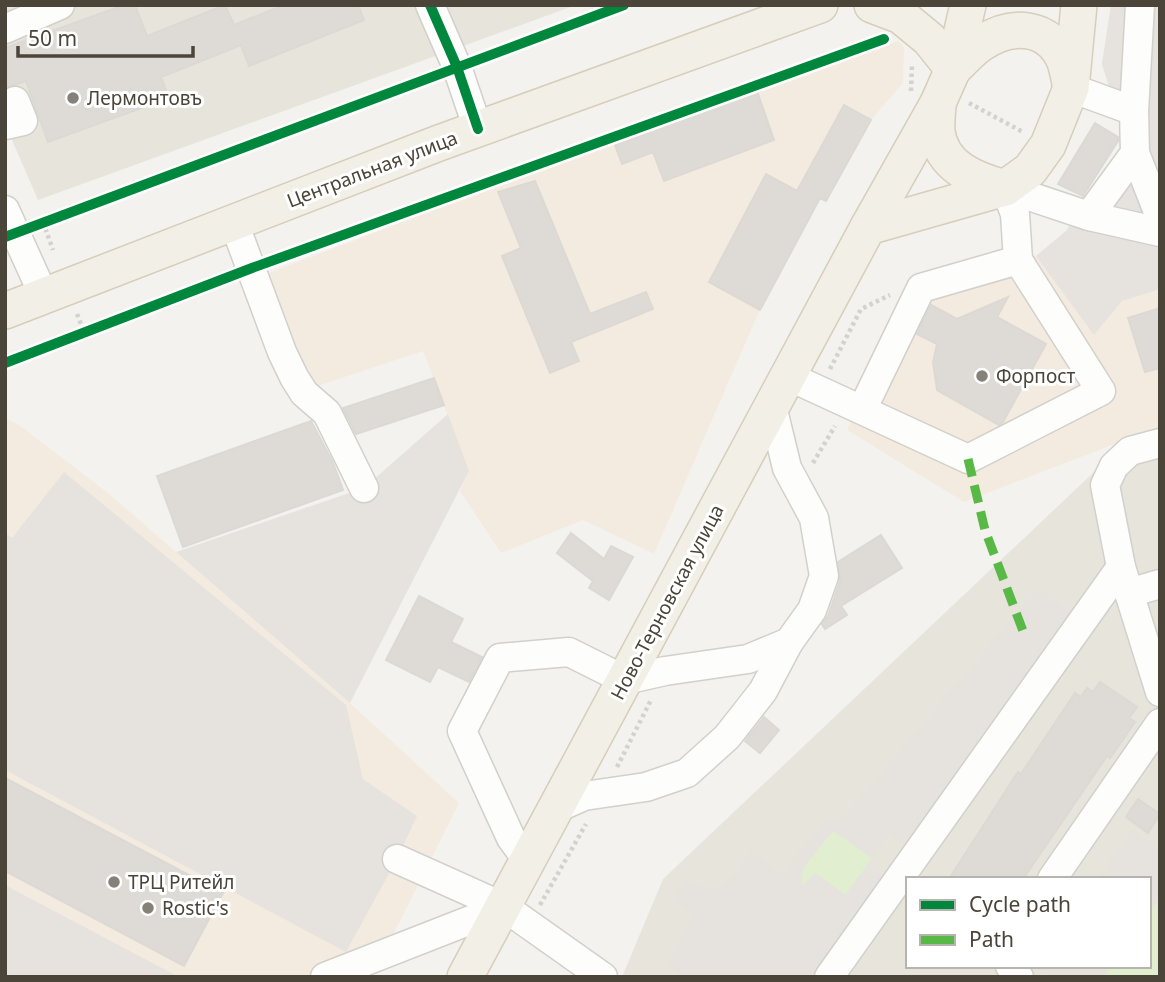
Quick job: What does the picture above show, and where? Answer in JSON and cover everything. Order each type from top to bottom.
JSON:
[{"type":"main road","name":"Центральная улица","points":[[5,311],[478,129],[820,5]]},
{"type":"main road","points":[[872,5],[901,16],[929,39],[945,88]]},
{"type":"main road","points":[[968,5],[945,88],[937,131],[942,148],[953,164],[979,181],[1005,188]]},
{"type":"main road","points":[[868,227],[1005,188],[1030,170],[1048,145],[1072,88],[1079,5]]},
{"type":"main road","points":[[945,88],[980,44],[998,34],[1018,29],[1038,33],[1053,44],[1064,61],[1072,88]]},
{"type":"main road","name":"Ново-Терновская улица","points":[[465,977],[516,916],[528,861],[625,680],[793,391],[868,227],[945,88]]},
{"type":"street","points":[[5,29],[60,5]]},
{"type":"street","points":[[430,5],[457,67],[478,129]]},
{"type":"street","points":[[1140,5],[1133,111],[1135,153],[1160,216]]},
{"type":"street","points":[[1072,88],[1133,111]]},
{"type":"street","points":[[1089,216],[1135,153]]},
{"type":"street","points":[[1005,188],[1089,216],[1160,232]]},
{"type":"street","points":[[557,808],[584,796],[646,788],[687,773],[727,737],[763,691],[789,642],[812,610],[824,576],[814,518],[787,468],[793,391],[855,407],[968,459],[1101,391],[1018,260],[1015,214],[1005,188]]},
{"type":"street","points":[[10,221],[44,296]]},
{"type":"street","points":[[234,223],[282,352],[294,377],[304,393],[327,413],[364,488]]},
{"type":"street","points":[[855,407],[921,288],[1018,260]]},
{"type":"street","points":[[1160,443],[1130,451],[1114,466],[1105,485],[1125,580],[1160,692]]},
{"type":"street","points":[[1125,580],[1160,584]]},
{"type":"street","points":[[829,977],[1125,580]]},
{"type":"street","points":[[528,861],[511,838],[463,731],[500,658],[569,652],[625,680],[748,659],[789,642]]},
{"type":"street","points":[[1053,877],[1160,723]]},
{"type":"street","points":[[397,859],[516,916],[603,977]]},
{"type":"street","points":[[325,977],[516,916]]},
{"type":"path","points":[[601,5],[621,6]]},
{"type":"path","points":[[10,221],[457,67],[621,6]]},
{"type":"path","points":[[945,88],[1048,145]]},
{"type":"path","points":[[793,391],[862,309],[896,293]]},
{"type":"path","points":[[798,489],[855,407]]},
{"type":"path","points":[[516,916],[603,794],[666,671]]},
{"type":"shaded area","points":[[5,5],[576,5],[38,200],[5,124]]},
{"type":"shaded area","points":[[1111,5],[1160,5],[1160,430],[1130,438],[964,502],[847,430],[901,304],[996,260],[1036,256],[1066,231],[1126,142],[1102,64]]},
{"type":"shaded area","points":[[1111,5],[1160,5],[1160,289],[1122,301],[1094,335],[1036,256],[1066,231],[1126,142],[1102,64]]},
{"type":"shaded area","points":[[898,41],[904,48],[903,83],[871,120],[843,106],[740,294],[761,307],[654,554],[583,520],[501,553],[460,491],[469,471],[423,351],[308,389],[269,273],[444,206]]},
{"type":"shaded area","points":[[448,414],[469,471],[350,703],[176,552],[364,488]]},
{"type":"shaded area","points":[[5,418],[19,425],[108,493],[350,703],[459,803],[372,977],[5,977]]},
{"type":"shaded area","points":[[1160,430],[1160,977],[622,977],[663,879],[1130,438]]},
{"type":"shaded area","points":[[64,472],[346,705],[363,779],[417,816],[397,859],[346,952],[5,770],[5,533],[12,538]]},
{"type":"shaded area","points":[[1038,588],[1073,616],[944,794],[927,782],[872,858],[833,831],[803,868],[800,877],[803,886],[815,873],[846,895],[868,865],[887,878],[856,921],[836,907],[853,921],[813,977],[683,977],[667,966],[692,916],[671,899],[686,879],[707,890],[724,885],[750,852],[782,873],[823,823],[843,817]]},
{"type":"shaded area","points":[[927,783],[946,796],[909,849],[890,835]]},
{"type":"shaded area","points":[[1132,830],[1160,850],[1160,896],[1151,907],[1151,877],[1099,877]]},
{"type":"shaded area","points":[[5,885],[179,977],[5,977]]},
{"type":"shaded area","points":[[1036,968],[1108,968],[1102,977],[1049,977]]},
{"type":"green space","points":[[833,830],[872,858],[845,895],[815,873],[803,886],[806,863]]},
{"type":"green space","points":[[1160,899],[1160,977],[1104,977],[1110,968],[1151,968],[1151,910]]},
{"type":"building","points":[[124,5],[135,5],[147,36],[225,5],[234,25],[284,5],[358,5],[364,20],[249,66],[241,45],[161,77],[169,98],[48,142],[26,81],[5,88],[5,48]]},
{"type":"building","points":[[757,91],[774,140],[664,181],[653,152],[622,164],[615,145]]},
{"type":"building","points":[[844,105],[871,120],[826,201],[820,198],[760,310],[709,282],[766,174],[797,191]]},
{"type":"building","points":[[1095,123],[1118,137],[1118,141],[1083,196],[1058,184]]},
{"type":"building","points":[[535,181],[590,314],[646,292],[653,309],[571,342],[579,361],[550,373],[502,256],[521,248],[498,192]]},
{"type":"building","name":"Форпост","points":[[1008,297],[997,317],[1046,344],[999,425],[937,390],[933,362],[937,344],[917,334],[931,305],[957,319]]},
{"type":"building","points":[[1160,308],[1160,368],[1145,372],[1128,318]]},
{"type":"building","points":[[434,378],[444,405],[356,434],[343,408]]},
{"type":"building","points":[[311,421],[333,463],[343,490],[183,547],[157,476]]},
{"type":"building","points":[[571,533],[604,559],[611,546],[633,557],[609,600],[589,588],[593,581],[557,553]]},
{"type":"building","points":[[881,535],[902,568],[841,606],[847,615],[825,629],[822,624],[828,616],[840,581],[838,562]]},
{"type":"building","points":[[419,596],[463,619],[451,642],[482,657],[469,682],[438,667],[430,682],[386,660]]},
{"type":"building","points":[[1100,682],[1137,707],[1129,718],[1135,722],[1110,758],[1107,756],[1024,877],[950,877],[1018,772],[1021,774],[1075,693],[1081,697],[1087,688],[1093,692]]},
{"type":"building","points":[[764,717],[779,730],[760,753],[745,741]]},
{"type":"building","name":"ТРЦ Ритейл","points":[[5,778],[223,893],[184,966],[5,871]]},
{"type":"building","points":[[1138,799],[1160,814],[1148,833],[1126,817]]},
{"type":"marked path","points":[[968,459],[985,530],[1023,631]]},
{"type":"cycle path","points":[[430,5],[457,67],[478,129]]},
{"type":"cycle path","points":[[5,237],[624,5]]},
{"type":"cycle path","points":[[5,363],[252,268],[884,39]]},
{"type":"place","name":"Лермонтовъ","points":[[73,98]]},
{"type":"place","name":"Форпост","points":[[982,376]]},
{"type":"place","name":"ТРЦ Ритейл","points":[[114,882]]},
{"type":"place","name":"Rostic's","points":[[148,908]]}]
